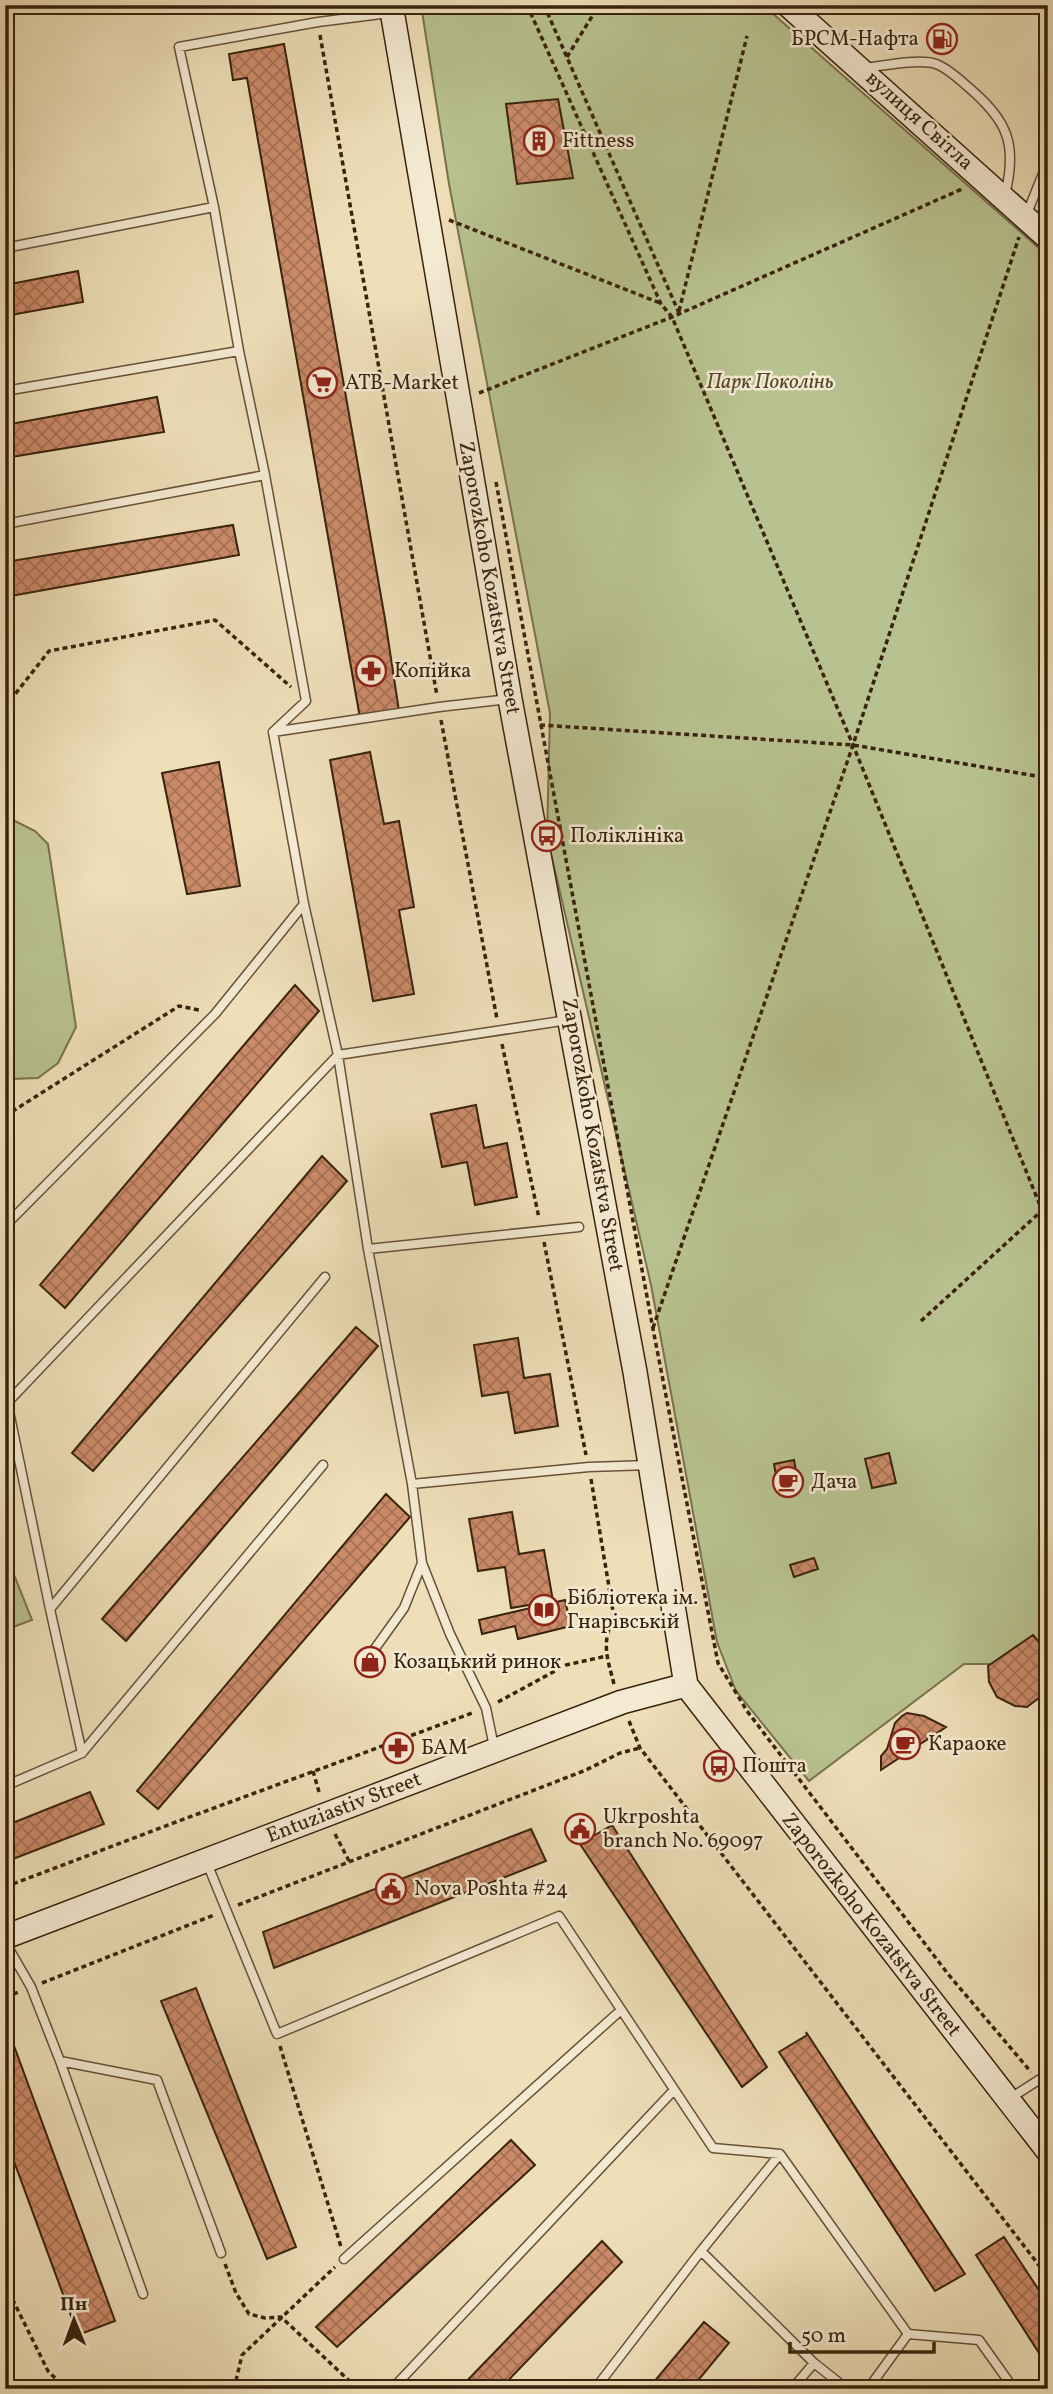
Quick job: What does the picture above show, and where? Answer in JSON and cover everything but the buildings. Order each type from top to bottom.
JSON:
[{"type":"street","name":"вулиця Світла","points":[[788,5],[1048,238]]},
{"type":"street","name":"Zaporozkoho Kozatstva Street","points":[[392,9],[510,699],[571,1019],[686,1685],[1048,2151]]},
{"type":"street","name":"Entuziastiv Street","points":[[5,1939],[621,1702],[686,1685]]},
{"type":"lane","points":[[5,10],[15,8]]},
{"type":"lane","points":[[273,732],[306,701],[214,207],[179,47],[392,9]]},
{"type":"lane","points":[[861,69],[896,63],[934,63],[985,102],[1002,122],[1010,148],[1011,170],[1004,198]]},
{"type":"lane","points":[[1025,218],[1048,161]]},
{"type":"lane","points":[[5,248],[214,207]]},
{"type":"lane","points":[[5,391],[239,351]]},
{"type":"lane","points":[[5,524],[265,475]]},
{"type":"lane","points":[[273,732],[510,699]]},
{"type":"lane","points":[[273,732],[304,904],[338,1055],[368,1249],[412,1484],[422,1563],[450,1634],[486,1708],[495,1750]]},
{"type":"lane","points":[[5,1226],[215,1014],[304,904]]},
{"type":"lane","points":[[7,1403],[338,1055],[571,1019]]},
{"type":"lane","points":[[368,1249],[579,1227]]},
{"type":"lane","points":[[50,1609],[325,1277]]},
{"type":"lane","points":[[5,1392],[82,1753]]},
{"type":"lane","points":[[5,1786],[82,1753],[323,1465]]},
{"type":"lane","points":[[412,1484],[589,1467],[650,1465]]},
{"type":"lane","points":[[366,1661],[404,1608],[422,1563]]},
{"type":"lane","points":[[205,1861],[277,2034],[559,1916],[713,2148],[780,2154],[908,2334],[979,2340],[1014,2389]]},
{"type":"lane","points":[[5,1939],[32,1987],[143,2294]]},
{"type":"lane","points":[[344,2259],[621,2010]]},
{"type":"lane","points":[[60,2061],[157,2080],[221,2253]]},
{"type":"lane","points":[[1007,2100],[1048,2074]]},
{"type":"lane","points":[[392,2389],[674,2090]]},
{"type":"lane","points":[[595,2389],[780,2154]]},
{"type":"lane","points":[[701,2252],[814,2363],[847,2389]]},
{"type":"lane","points":[[868,2389],[908,2334]]},
{"type":"lane","points":[[792,2389],[814,2363]]},
{"type":"path","points":[[527,5],[662,304],[672,317],[853,746],[1048,1225]]},
{"type":"path","points":[[544,5],[679,313]]},
{"type":"path","points":[[566,58],[598,5]]},
{"type":"path","points":[[318,22],[499,1031],[589,1467],[614,1617],[606,1633],[607,1656],[614,1686]]},
{"type":"path","points":[[679,313],[747,36]]},
{"type":"path","points":[[458,401],[672,317],[983,179]]},
{"type":"path","points":[[447,232],[444,218],[662,304]]},
{"type":"path","points":[[648,1339],[853,746],[1025,218]]},
{"type":"path","points":[[494,473],[718,1663],[747,1711],[948,1974],[1038,2081]]},
{"type":"path","points":[[5,708],[49,651],[215,620],[306,701]]},
{"type":"path","points":[[540,725],[853,746],[1048,778]]},
{"type":"path","points":[[5,1116],[179,1006],[215,1014]]},
{"type":"path","points":[[921,1321],[1048,1205]]},
{"type":"path","points":[[5,1887],[486,1708],[566,1665],[607,1656]]},
{"type":"path","points":[[629,1721],[640,1748],[1048,2277]]},
{"type":"path","points":[[5,1997],[586,1770],[620,1753],[640,1748]]},
{"type":"path","points":[[313,1771],[319,1793]]},
{"type":"path","points":[[333,1829],[349,1861]]},
{"type":"path","points":[[234,2389],[242,2355],[344,2259],[277,2034]]},
{"type":"path","points":[[221,2253],[236,2293],[249,2314],[265,2318],[281,2317],[358,2389]]},
{"type":"path","points":[[5,2284],[48,2371],[66,2389]]},
{"type":"green space","name":"Парк Поколінь","points":[[421,5],[763,5],[1048,256],[1048,1664],[964,1664],[809,1781],[736,1691],[717,1642],[651,1285],[547,836],[550,713],[449,184]]},
{"type":"green space","points":[[5,816],[35,831],[48,844],[76,1027],[58,1063],[38,1078],[11,1079],[5,1075]]},
{"type":"green space","points":[[5,1552],[32,1620],[5,1630]]},
{"type":"place","name":"БРСМ-Нафта","points":[[942,39]]},
{"type":"place","name":"Fittness","points":[[539,141]]},
{"type":"place","name":"ATB-Market","points":[[322,383]]},
{"type":"place","name":"Копійка","points":[[371,671]]},
{"type":"place","name":"Поліклініка","points":[[547,836]]},
{"type":"place","name":"Дача","points":[[788,1482]]},
{"type":"place","name":"Бібліотека ім. Гнарівській","points":[[544,1610]]},
{"type":"place","name":"Козацький ринок","points":[[370,1662]]},
{"type":"place","name":"Караоке","points":[[905,1744]]},
{"type":"place","name":"БАМ","points":[[398,1748]]},
{"type":"place","name":"Пошта","points":[[719,1766]]},
{"type":"place","name":"Ukrposhta branch No. 69097","points":[[580,1829]]},
{"type":"place","name":"Nova Poshta #24","points":[[391,1889]]}]
